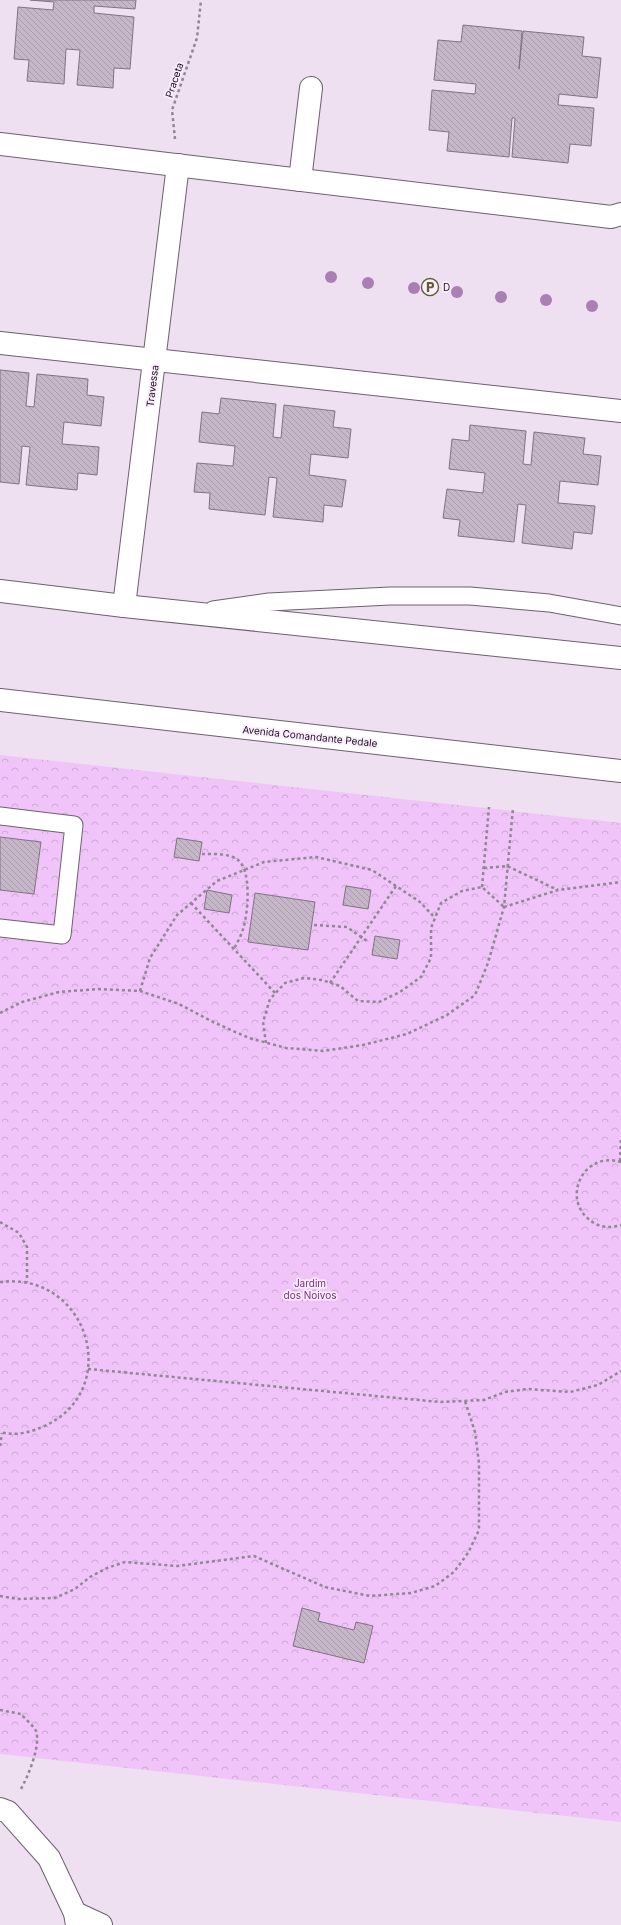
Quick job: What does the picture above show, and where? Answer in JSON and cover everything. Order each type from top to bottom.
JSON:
[{"type":"street","points":[[300,180],[311,88]]},
{"type":"street","points":[[0,144],[611,217],[621,214]]},
{"type":"street","name":"Travessa","points":[[124,606],[178,165]]},
{"type":"street","points":[[0,343],[621,411]]},
{"type":"street","points":[[0,590],[124,606],[195,612],[621,658]]},
{"type":"street","name":"Avenida Comandante Pedale","points":[[0,700],[621,771]]},
{"type":"street","points":[[4,1810],[49,1858],[76,1919],[102,1925]]},
{"type":"lane","points":[[195,612],[269,602],[390,596],[470,596],[549,603],[621,616]]},
{"type":"lane","points":[[0,816],[74,825],[62,935],[0,928]]},
{"type":"path","name":"Praceta","points":[[178,165],[172,110],[197,38],[201,0]]},
{"type":"path","points":[[482,888],[489,807]]},
{"type":"path","points":[[0,1013],[22,1002],[60,992],[98,989],[140,991],[179,1004],[213,1022],[249,1038],[286,1048],[323,1051],[363,1045],[407,1034],[447,1015],[475,995],[488,963],[504,908],[512,808]]},
{"type":"path","points":[[202,854],[226,856],[238,860],[244,870],[248,888],[246,909],[243,930],[234,949]]},
{"type":"path","points":[[140,991],[150,958],[177,914],[217,881],[264,862],[316,857],[372,870],[420,902],[435,918]]},
{"type":"path","points":[[484,868],[507,866],[558,890]]},
{"type":"path","points":[[504,908],[558,890],[621,882]]},
{"type":"path","points":[[330,982],[396,886]]},
{"type":"path","points":[[482,888],[504,908]]},
{"type":"path","points":[[266,1043],[263,1022],[270,999],[285,984],[304,978],[322,980],[340,986],[358,1001],[379,1002],[400,992],[421,976],[431,958],[431,928],[441,903],[462,891],[482,888]]},
{"type":"path","points":[[191,903],[275,994]]},
{"type":"path","points":[[314,925],[347,927],[362,936],[366,941]]},
{"type":"path","points":[[621,1137],[620,1161],[608,1160],[596,1163],[587,1169],[580,1178],[576,1190],[577,1200],[587,1219],[596,1224],[607,1227],[621,1225]]},
{"type":"path","points":[[0,1222],[19,1233],[27,1247],[27,1282]]},
{"type":"path","points":[[0,1282],[17,1280],[27,1282],[41,1286],[62,1298],[77,1316],[87,1338],[89,1362],[84,1386],[71,1407],[53,1423],[31,1432],[1,1433],[0,1446]]},
{"type":"path","points":[[88,1369],[440,1402],[484,1400],[505,1392],[527,1389],[570,1392],[598,1385],[621,1371]]},
{"type":"path","points":[[0,1596],[18,1599],[54,1598],[74,1589],[90,1577],[107,1568],[125,1562],[177,1566],[254,1556],[325,1587],[370,1596],[411,1593],[435,1586],[454,1572],[468,1553],[479,1530],[479,1463],[475,1432],[465,1401]]},
{"type":"path","points":[[0,1710],[21,1714],[36,1731],[36,1749],[26,1779],[4,1810]]},
{"type":"green space","name":"Jardim dos Noivos","points":[[0,755],[621,823],[621,1822],[0,1754]]},
{"type":"building","points":[[30,0],[136,0],[135,9],[94,6],[94,13],[134,17],[130,69],[114,68],[113,88],[77,85],[80,50],[66,49],[64,84],[27,81],[29,60],[14,59],[18,7],[53,10],[54,2]]},
{"type":"building","points":[[463,25],[522,31],[519,69],[523,31],[584,37],[582,56],[601,58],[597,98],[559,94],[558,105],[594,108],[591,146],[570,144],[568,163],[512,157],[515,118],[512,118],[509,157],[447,151],[449,132],[429,130],[432,90],[475,94],[476,84],[434,80],[438,40],[461,42]]},
{"type":"building","points":[[0,370],[29,373],[26,406],[34,407],[37,374],[88,379],[87,395],[104,397],[101,426],[64,422],[62,444],[99,447],[97,475],[78,473],[77,490],[26,485],[30,447],[22,446],[19,484],[0,482]]},
{"type":"building","points":[[221,398],[276,404],[273,437],[281,438],[284,405],[335,411],[333,427],[351,429],[348,458],[311,454],[309,475],[346,480],[342,507],[324,505],[323,522],[273,517],[277,478],[269,477],[265,515],[209,509],[210,493],[194,492],[197,463],[233,466],[235,446],[199,442],[202,412],[219,414]]},
{"type":"building","points":[[470,425],[526,431],[523,464],[531,465],[534,432],[585,438],[583,454],[601,456],[598,485],[560,481],[558,503],[595,506],[592,534],[574,532],[572,549],[522,543],[526,505],[518,504],[514,542],[458,536],[460,520],[443,518],[447,489],[483,493],[485,473],[449,469],[452,439],[469,441]]},
{"type":"building","points":[[0,837],[41,842],[34,894],[0,890]]},
{"type":"building","points":[[177,838],[202,842],[199,861],[174,857]]},
{"type":"building","points":[[346,886],[371,890],[368,909],[343,905]]},
{"type":"building","points":[[207,890],[232,895],[229,913],[204,909]]},
{"type":"building","points":[[255,893],[315,902],[308,950],[248,942]]},
{"type":"building","points":[[375,936],[400,940],[397,959],[372,955]]},
{"type":"building","points":[[302,1608],[320,1613],[318,1621],[354,1630],[356,1622],[373,1626],[364,1663],[293,1646]]},
{"type":"place","name":"D","points":[[430,287]]}]
